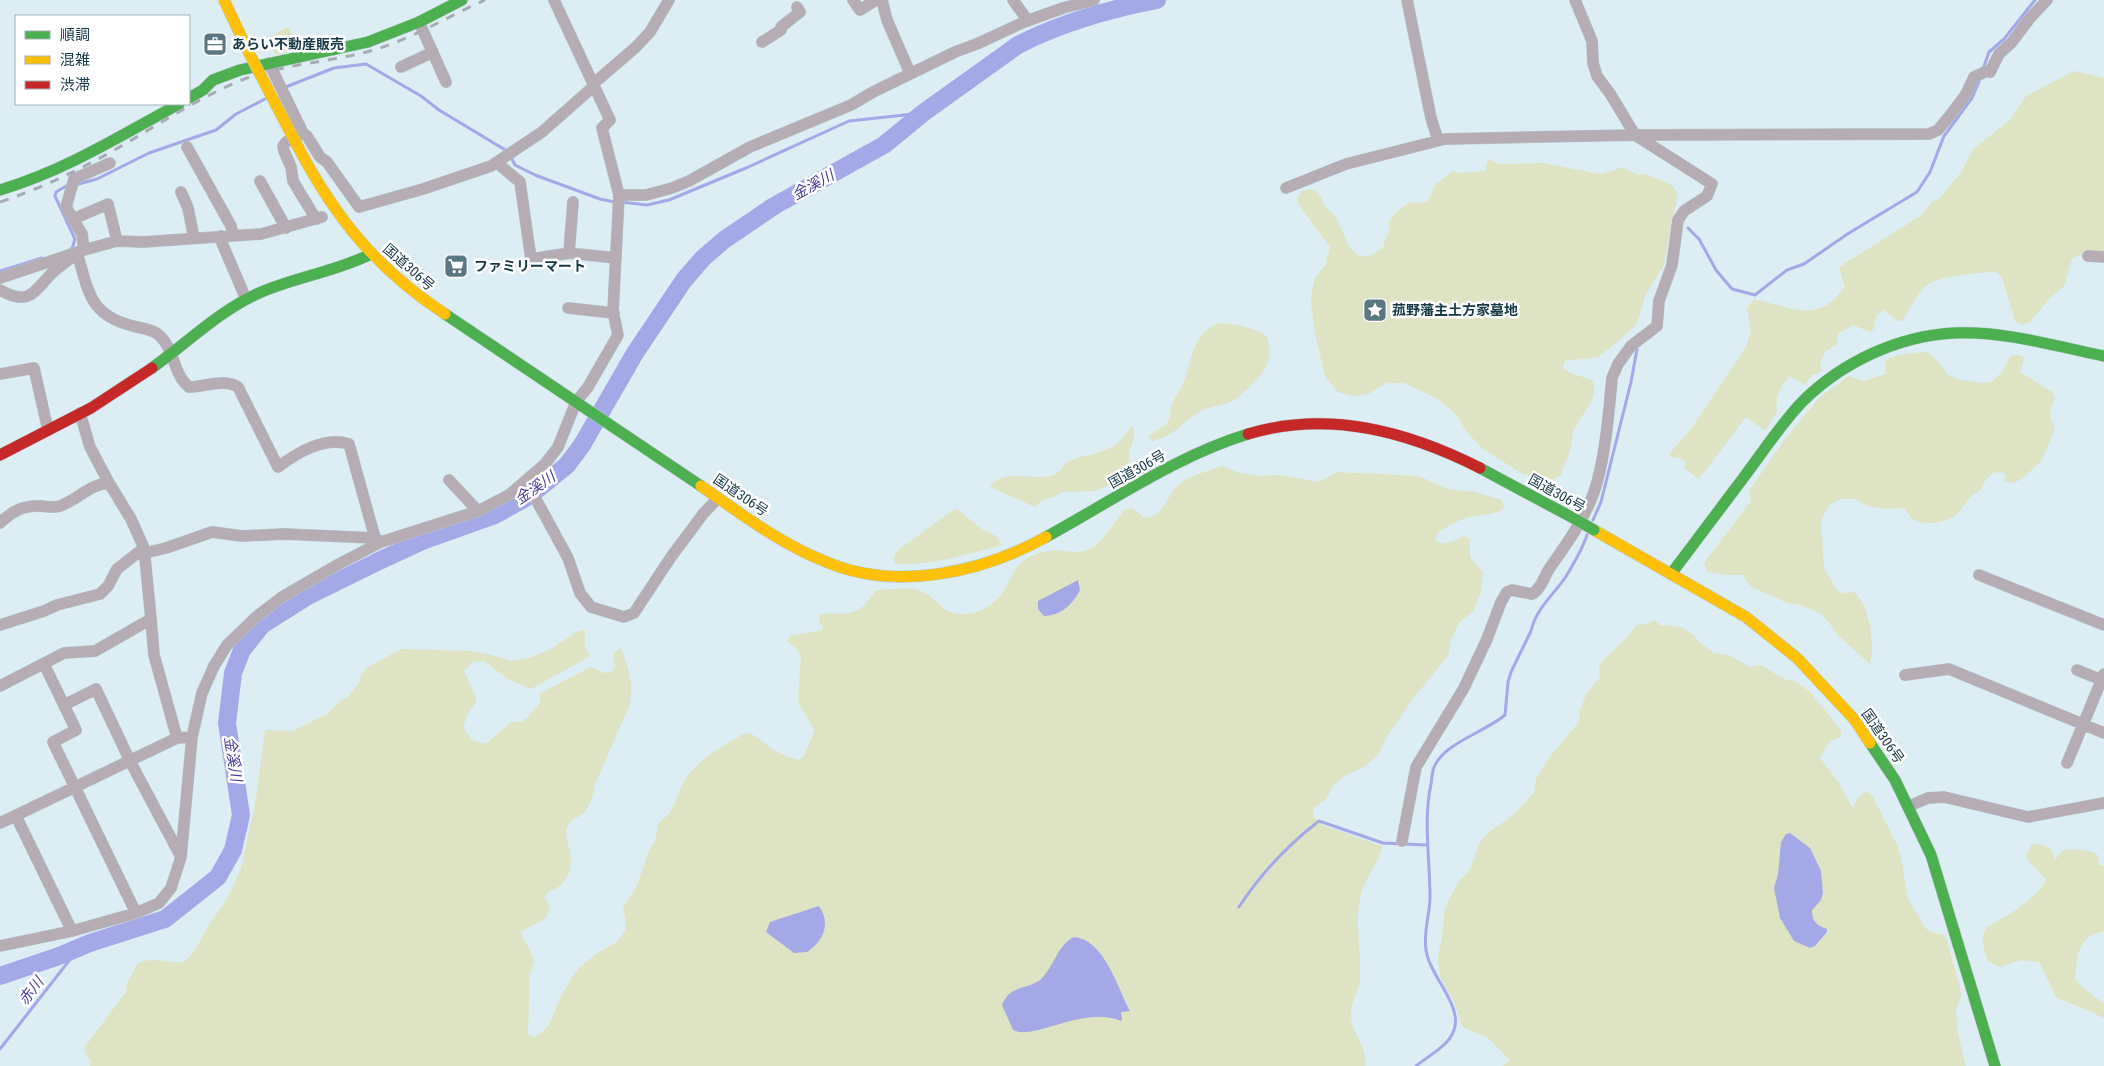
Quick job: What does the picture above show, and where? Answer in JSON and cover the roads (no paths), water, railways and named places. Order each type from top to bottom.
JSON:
[{"type":"main road","name":"国道306号","points":[[224,0],[249,53],[328,200],[352,233],[371,254],[419,297],[776,536],[826,563],[849,570],[889,577],[936,576],[968,570],[1011,555],[1153,477],[1225,442],[1264,430],[1320,424],[1368,427],[1415,438],[1455,454],[1594,530],[1746,617],[1796,658],[1854,719],[1881,757],[1909,806],[1940,881],[1995,1066]]},
{"type":"main road","points":[[190,97],[203,90],[213,80],[240,70],[269,62],[368,42],[419,22],[462,0]]},
{"type":"main road","points":[[0,190],[20,185],[84,157],[177,105]]},
{"type":"main road","points":[[0,455],[80,414],[142,376],[212,321],[246,299],[281,285],[354,264],[371,254]]},
{"type":"main road","points":[[1671,574],[1774,435],[1809,395],[1831,377],[1875,352],[1919,338],[1954,333],[1998,337],[2104,356]]},
{"type":"street","points":[[1,943],[72,931],[136,913],[159,903],[170,888],[181,857],[192,737],[202,693],[214,666],[236,634],[282,596],[378,540],[478,511],[498,502],[528,483],[558,447],[576,402],[588,386],[618,335],[614,313],[619,201],[602,128],[610,120],[554,0]]},
{"type":"street","points":[[269,62],[303,133],[359,206],[481,171],[500,161],[560,117],[636,47],[650,32],[669,0]]},
{"type":"street","points":[[762,42],[781,30],[800,12],[796,3],[808,0]]},
{"type":"street","points":[[853,0],[860,10],[876,0]]},
{"type":"street","points":[[882,0],[887,20],[910,73]]},
{"type":"street","points":[[1013,0],[1026,23]]},
{"type":"street","points":[[619,201],[672,188],[689,181],[750,148],[851,106],[910,73],[1026,23],[1094,0]]},
{"type":"street","points":[[1407,0],[1431,118],[1438,140]]},
{"type":"street","points":[[1402,841],[1416,768],[1464,688],[1487,639],[1503,597],[1512,590],[1532,594],[1537,590],[1569,543],[1584,513],[1594,491],[1604,441],[1612,378],[1615,370],[1631,346],[1657,326],[1659,302],[1672,265],[1678,220],[1684,211],[1703,199],[1710,192],[1712,184],[1636,135],[1611,94],[1597,76],[1593,62],[1592,40],[1575,0]]},
{"type":"street","points":[[1286,188],[1346,164],[1438,140],[1636,135],[1929,134],[1938,130],[1952,114],[1982,73],[1990,72],[1999,54],[2012,42],[2030,18],[2047,0]]},
{"type":"street","points":[[419,22],[446,82]]},
{"type":"street","points":[[401,66],[433,52]]},
{"type":"street","points":[[0,278],[117,242],[261,234],[320,218],[293,180],[291,167],[283,146],[286,142],[303,133]]},
{"type":"street","points":[[187,147],[231,226],[233,235]]},
{"type":"street","points":[[500,161],[520,182],[530,259],[569,253],[616,258]]},
{"type":"street","points":[[110,163],[74,179],[66,207],[82,234],[80,252],[94,304],[116,322],[157,333],[164,340],[182,381],[189,387],[224,383],[233,383],[238,387],[278,467],[306,449],[332,443],[349,444],[378,540]]},
{"type":"street","points":[[260,181],[286,228]]},
{"type":"street","points":[[181,192],[188,208],[194,238]]},
{"type":"street","points":[[569,253],[568,246],[573,202]]},
{"type":"street","points":[[73,218],[108,204],[117,242]]},
{"type":"street","points":[[221,236],[222,243],[246,299]]},
{"type":"street","points":[[0,290],[19,298],[37,292],[53,273],[80,252]]},
{"type":"street","points":[[2088,256],[2104,257]]},
{"type":"street","points":[[568,308],[614,313]]},
{"type":"street","points":[[0,374],[34,368],[48,430]]},
{"type":"street","points":[[80,414],[90,447],[131,519],[145,550],[154,655],[177,738]]},
{"type":"street","points":[[449,480],[478,511]]},
{"type":"street","points":[[0,523],[20,508],[60,506],[90,490],[109,483]]},
{"type":"street","points":[[528,483],[568,558],[580,593],[586,604],[624,617],[634,613],[671,556],[702,514],[718,498]]},
{"type":"street","points":[[0,625],[57,605],[100,594],[108,586],[117,569],[145,550],[166,548],[212,532],[242,536],[284,534],[378,540]]},
{"type":"street","points":[[1980,574],[2104,625]]},
{"type":"street","points":[[0,686],[64,653],[95,651],[151,619]]},
{"type":"street","points":[[44,664],[76,730],[53,742],[136,913]]},
{"type":"street","points":[[1905,675],[1950,669],[2104,733]]},
{"type":"street","points":[[2067,763],[2103,678],[2077,670]]},
{"type":"street","points":[[64,705],[96,689],[130,761],[181,857]]},
{"type":"street","points":[[0,823],[73,786],[177,738],[192,737]]},
{"type":"street","points":[[1909,806],[1928,798],[1944,797],[2028,817],[2104,803]]},
{"type":"street","points":[[16,816],[72,931]]},
{"type":"water","points":[[1078,580],[1080,590],[1070,605],[1056,614],[1044,616],[1038,609],[1038,601]]},
{"type":"water","points":[[1790,833],[1810,848],[1821,871],[1823,893],[1821,900],[1812,910],[1812,914],[1815,922],[1827,929],[1827,932],[1815,946],[1810,948],[1794,941],[1780,918],[1774,888],[1778,874],[1781,842],[1786,834]]},
{"type":"water","points":[[819,906],[825,919],[824,931],[818,943],[807,952],[794,953],[766,932],[770,922]]},
{"type":"water","points":[[1074,937],[1094,946],[1101,955],[1130,1011],[1121,1012],[1121,1021],[1106,1017],[1091,1017],[1034,1031],[1022,1032],[1013,1030],[1002,1005],[1006,998],[1014,991],[1040,980],[1049,970],[1064,945]]},
{"type":"waterway","name":"金溪川","points":[[0,976],[59,956],[90,943],[165,919],[218,877],[233,850],[241,815],[227,723],[233,673],[242,650],[262,625],[308,596],[379,561],[422,541],[495,515],[529,496],[567,465],[582,445],[635,353],[684,280],[703,258],[724,240],[774,206],[884,145],[923,113],[1018,45],[1051,30],[1086,18],[1157,0]]},
{"type":"waterway","points":[[1983,69],[1989,52],[2004,39],[2035,0]]},
{"type":"waterway","points":[[283,88],[334,68],[366,64],[421,96],[439,110],[507,151]]},
{"type":"waterway","points":[[1688,228],[1699,239],[1716,270],[1732,289],[1755,295],[1787,270],[1804,264],[1849,233],[1917,192],[1930,172],[1944,136],[1972,98],[1981,77]]},
{"type":"waterway","points":[[75,185],[97,179],[149,153],[216,130],[236,114],[265,99]]},
{"type":"waterway","points":[[621,202],[647,205],[669,200],[746,168],[849,121],[923,113]]},
{"type":"waterway","points":[[511,157],[515,165],[535,175],[600,199],[615,202]]},
{"type":"waterway","points":[[68,185],[56,192],[55,196],[75,239],[72,249],[70,249]]},
{"type":"waterway","points":[[0,271],[42,258]]},
{"type":"waterway","points":[[1593,520],[1601,502],[1631,382],[1637,349]]},
{"type":"waterway","points":[[1416,1066],[1448,1041],[1454,1030],[1456,1020],[1450,1000],[1428,960],[1425,944],[1430,897],[1427,812],[1433,769],[1448,750],[1505,715],[1508,682],[1511,672],[1533,623],[1545,603],[1565,578],[1580,552],[1587,535]]},
{"type":"waterway","points":[[1239,907],[1256,883],[1276,861],[1319,821],[1383,843],[1426,845]]},
{"type":"waterway","name":"赤川","points":[[0,1049],[79,948]]},
{"type":"railway","points":[[0,202],[43,186],[84,166],[189,106],[237,82],[286,67],[370,51],[414,35],[485,0]]},
{"type":"place","name":"あらい不動産販売","points":[[215,44]]},
{"type":"place","name":"ファミリーマート","points":[[456,266]]},
{"type":"place","name":"菰野藩主土方家墓地","points":[[1375,310]]}]
